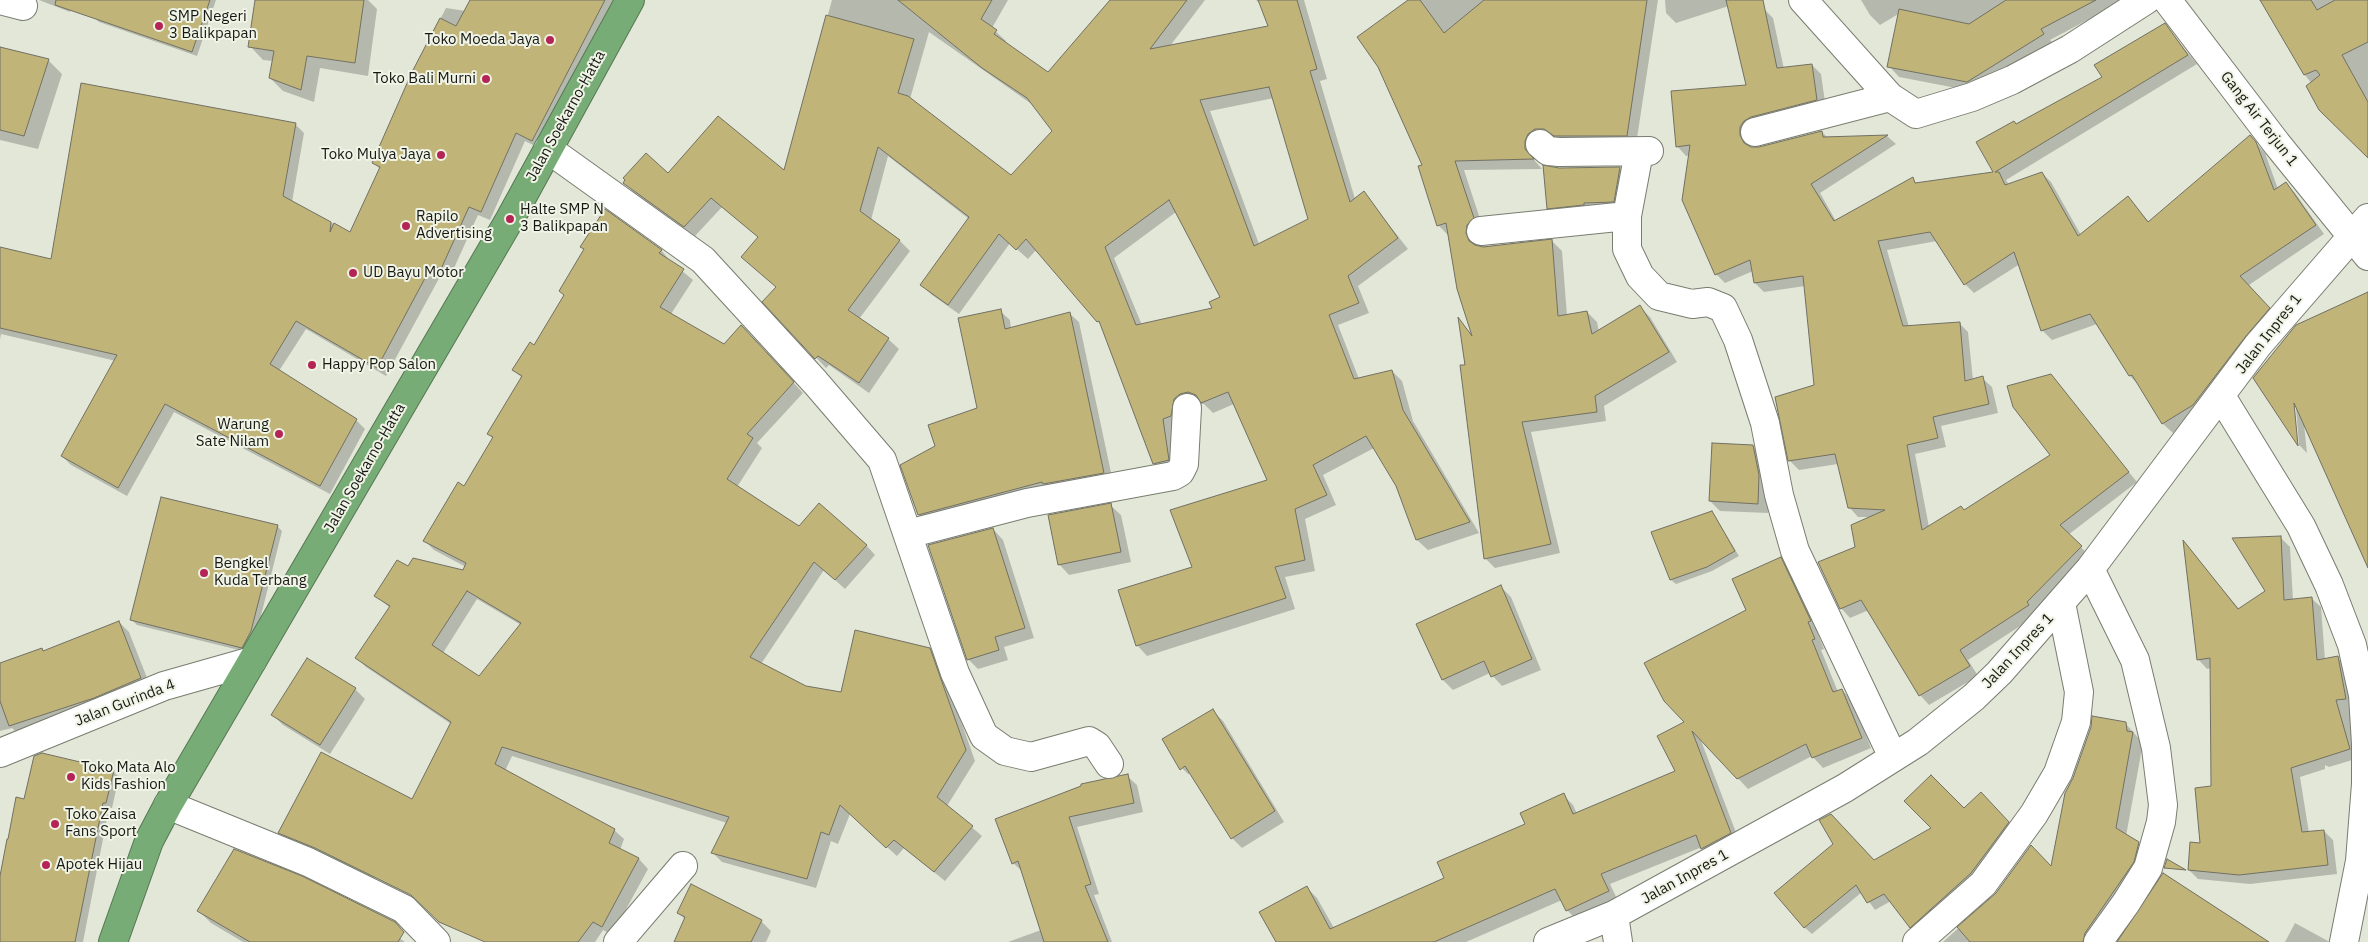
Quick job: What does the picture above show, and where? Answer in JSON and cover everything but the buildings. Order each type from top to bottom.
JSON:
[{"type":"highway","name":"Jalan Soekarno-Hatta","points":[[113,942],[149,841],[168,805],[510,219],[630,0]]},
{"type":"street","points":[[1803,0],[1890,97],[1916,114],[1972,97],[2055,57],[2146,0]]},
{"type":"street","name":"Gang Air Terjun 1","points":[[2167,0],[2277,144],[2363,237]]},
{"type":"street","points":[[1755,132],[1890,97]]},
{"type":"street","points":[[1540,144],[1548,151],[1559,152],[1644,152],[1627,216],[1627,248],[1640,276],[1659,296],[1692,304],[1708,302],[1723,308],[1731,325],[1765,423],[1779,495],[1795,552],[1893,757]]},
{"type":"street","points":[[548,149],[703,260],[815,382],[882,460],[955,673],[984,736],[1005,751],[1031,757],[1089,741],[1098,746],[1109,764]]},
{"type":"street","points":[[1481,231],[1627,216]]},
{"type":"street","name":"Jalan Inpres 1","points":[[1548,942],[1614,915],[1845,788],[1924,737],[1974,697],[1999,673],[2090,569],[2258,345],[2363,237]]},
{"type":"street","points":[[2221,396],[2301,526],[2343,619],[2358,670],[2363,695],[2366,784],[2360,861],[2344,942]]},
{"type":"street","points":[[908,534],[1027,503],[1173,476],[1180,472],[1184,464],[1187,408]]},
{"type":"street","points":[[2090,569],[2135,660],[2156,748],[2163,805],[2161,822],[2148,868],[2098,942]]},
{"type":"street","points":[[1917,942],[1983,884],[2034,814],[2058,773],[2076,722],[2079,692],[2061,604]]},
{"type":"street","name":"Jalan Gurinda 4","points":[[0,753],[164,686],[252,661]]},
{"type":"street","points":[[168,805],[308,862],[404,909],[436,942]]},
{"type":"street","points":[[618,942],[683,866]]},
{"type":"street","points":[[1614,915],[1618,942]]},
{"type":"place","name":"SMP Negeri 3 Balikpapan","points":[[159,26]]},
{"type":"place","name":"Toko Moeda Jaya","points":[[550,40]]},
{"type":"place","name":"Toko Bali Murni","points":[[486,79]]},
{"type":"place","name":"Toko Mulya Jaya","points":[[441,155]]},
{"type":"place","name":"Halte SMP N 3 Balikpapan","points":[[510,219]]},
{"type":"place","name":"Rapilo Advertising","points":[[406,226]]},
{"type":"place","name":"UD Bayu Motor","points":[[353,273]]},
{"type":"place","name":"Happy Pop Salon","points":[[312,365]]},
{"type":"place","name":"Warung Sate Nilam","points":[[279,434]]},
{"type":"place","name":"Bengkel Kuda Terbang","points":[[204,573]]},
{"type":"place","name":"Toko Mata Alo Kids Fashion","points":[[71,777]]},
{"type":"place","name":"Toko Zaisa Fans Sport","points":[[55,824]]},
{"type":"place","name":"Apotek Hijau","points":[[46,865]]}]
